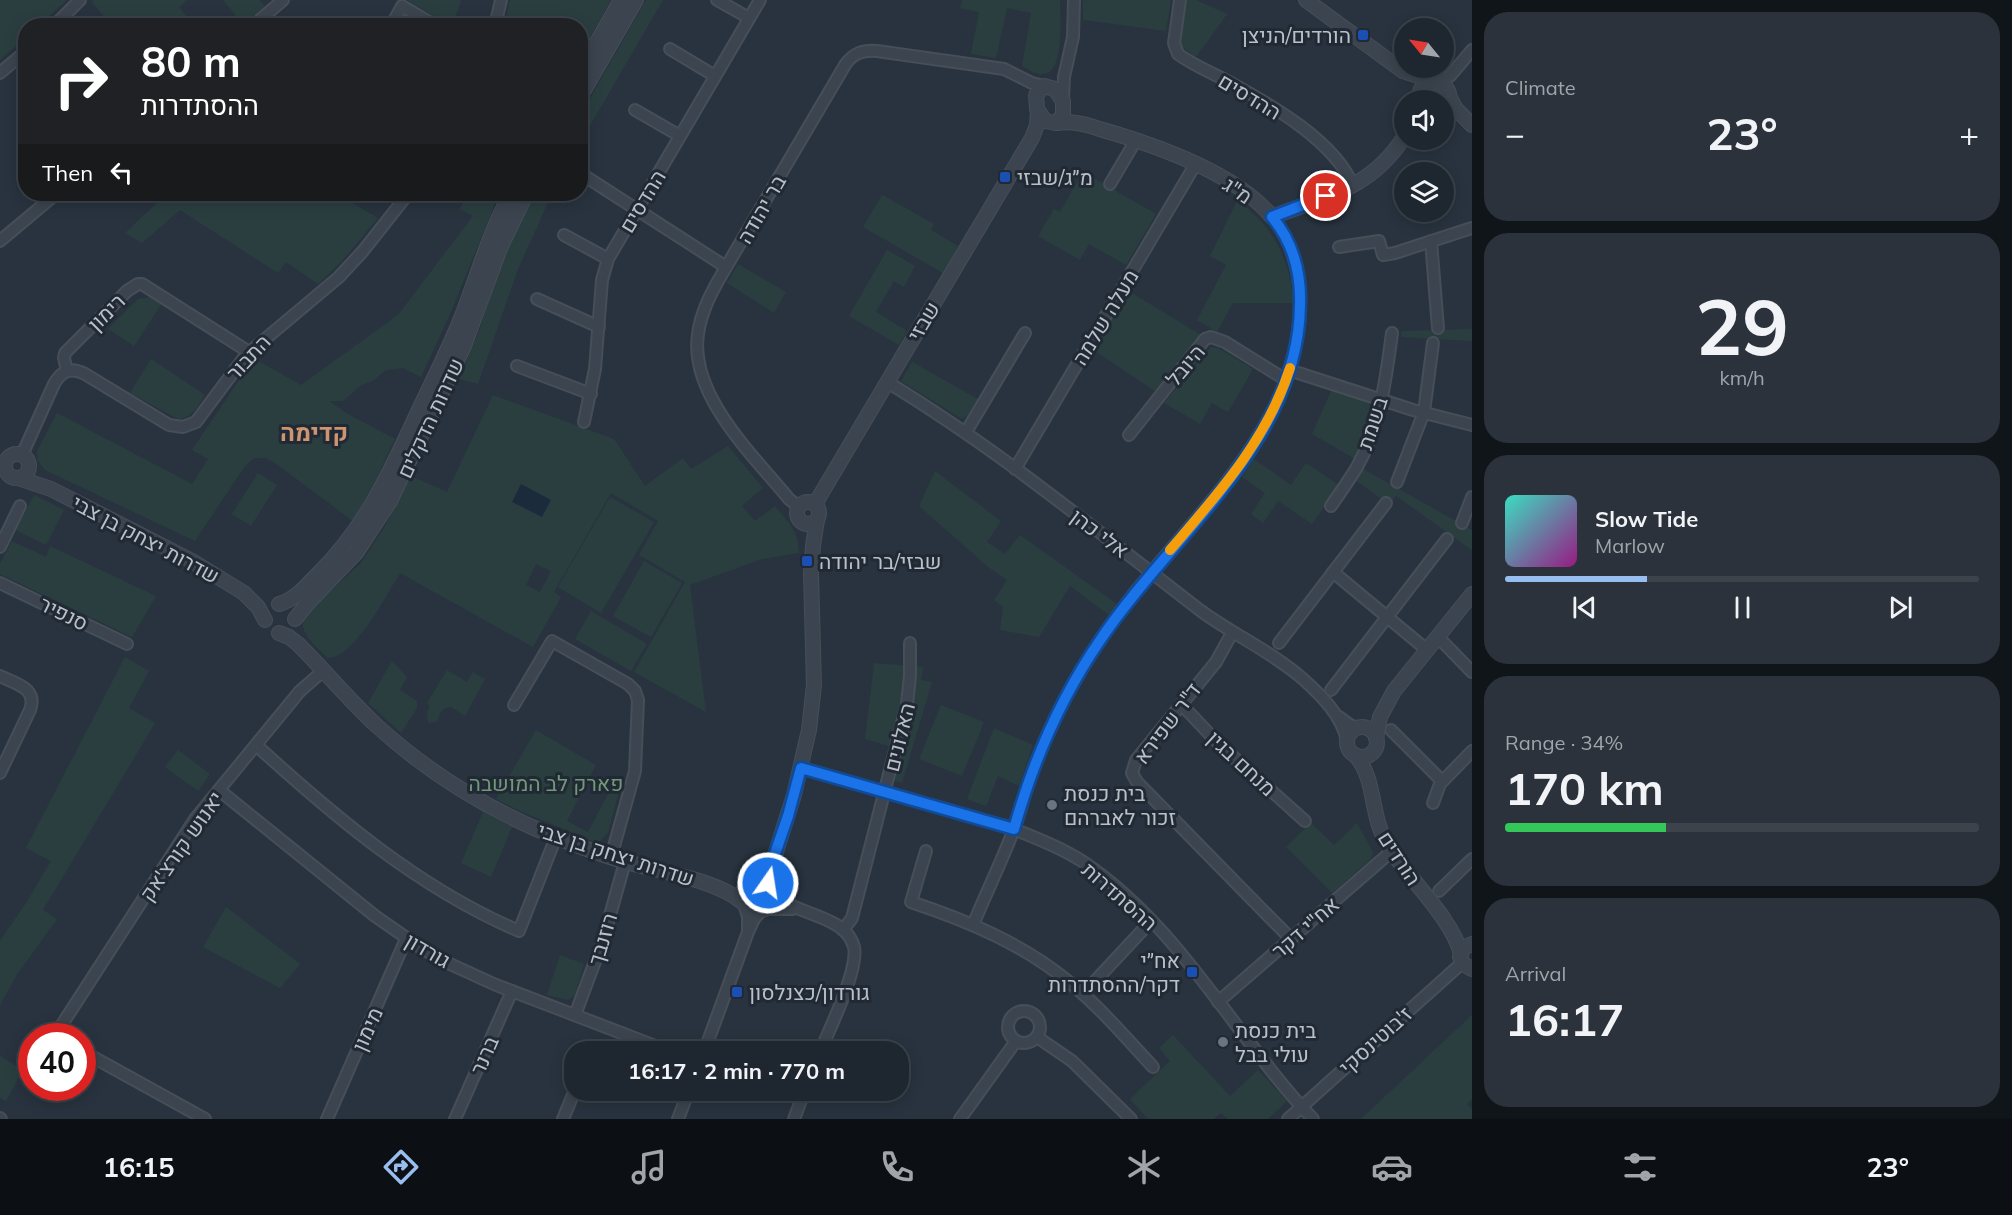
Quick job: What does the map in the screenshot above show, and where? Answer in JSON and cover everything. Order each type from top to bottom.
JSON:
[{"type":"street","points":[[62,18],[80,0]]},
{"type":"street","points":[[262,18],[283,0]]},
{"type":"street","points":[[497,18],[501,0]]},
{"type":"street","points":[[588,58],[621,0]]},
{"type":"street","points":[[588,83],[636,0]]},
{"type":"street","points":[[717,0],[749,18]]},
{"type":"street","name":"ההדסים","points":[[584,422],[596,362],[602,280],[608,259],[760,0]]},
{"type":"street","points":[[1018,76],[1031,90],[1045,121],[1055,123],[1062,117],[1063,84],[1073,37],[1074,0]]},
{"type":"street","name":"ההדסים","points":[[1180,0],[1174,43],[1178,54],[1254,97],[1312,137],[1336,160],[1348,175],[1353,186]]},
{"type":"street","points":[[1306,0],[1394,64]]},
{"type":"street","points":[[395,18],[402,6],[422,18]]},
{"type":"street","points":[[670,49],[715,76]]},
{"type":"street","points":[[1422,90],[1424,86],[1448,78],[1472,50]]},
{"type":"street","name":"בר יהודה","points":[[800,514],[730,427],[709,396],[703,380],[697,351],[700,321],[726,267],[845,65],[853,56],[863,51],[877,51],[1004,69],[1045,86]]},
{"type":"street","points":[[0,74],[18,58]]},
{"type":"street","points":[[1451,90],[1472,60]]},
{"type":"street","points":[[1037,106],[1039,90],[1058,78],[1067,67]]},
{"type":"street","points":[[1424,78],[1436,82],[1447,90]]},
{"type":"street","points":[[1045,86],[1055,89],[1064,104]]},
{"type":"street","name":"מ\"ג","points":[[1064,104],[1070,114],[1083,123]]},
{"type":"street","name":"שבזי","points":[[815,504],[1032,138],[1037,124],[1037,106]]},
{"type":"street","points":[[1454,107],[1469,123]]},
{"type":"street","points":[[635,110],[680,136]]},
{"type":"street","points":[[1454,116],[1469,123]]},
{"type":"street","name":"מ\"ג","points":[[973,925],[1014,829],[1033,769],[1069,691],[1105,633],[1247,456],[1264,428],[1288,375],[1297,338],[1300,289],[1293,253],[1287,238],[1272,217],[1243,191],[1195,165],[1136,140],[1083,123],[1055,123]]},
{"type":"street","name":"שבזי","points":[[1032,138],[1042,129],[1055,123]]},
{"type":"street","points":[[1110,184],[1136,140]]},
{"type":"street","points":[[1272,217],[1353,186],[1382,166],[1394,150]]},
{"type":"street","name":"מעלה שלמה","points":[[1015,469],[1195,165]]},
{"type":"street","points":[[588,178],[726,267]]},
{"type":"street","points":[[0,241],[48,201]]},
{"type":"street","name":"התבור","points":[[67,371],[81,372],[165,423],[183,428],[192,425],[249,352],[339,277],[360,255],[402,201]]},
{"type":"street","name":"שדרות הדקלים","points":[[277,604],[296,595],[330,562],[353,535],[372,505],[448,349],[488,244],[508,201]]},
{"type":"street","name":"שדרות הדקלים","points":[[295,621],[307,604],[356,553],[390,501],[467,338],[500,249],[523,201]]},
{"type":"street","points":[[1339,247],[1378,241],[1383,255],[1472,228]]},
{"type":"street","points":[[564,235],[608,259]]},
{"type":"street","points":[[1431,241],[1438,328]]},
{"type":"street","name":"רימון","points":[[15,457],[54,384],[59,376],[67,371],[65,353],[138,284],[142,284],[249,352]]},
{"type":"street","points":[[537,299],[599,327]]},
{"type":"street","points":[[966,432],[1025,333]]},
{"type":"street","name":"בשמת","points":[[1331,506],[1357,467],[1363,453],[1381,400],[1392,333]]},
{"type":"street","name":"היובל","points":[[1129,435],[1205,339],[1211,337],[1219,339],[1288,375]]},
{"type":"street","points":[[1397,482],[1424,412],[1432,343]]},
{"type":"street","points":[[517,366],[591,394]]},
{"type":"street","points":[[1288,375],[1472,425]]},
{"type":"street","name":"אלי כהן","points":[[887,382],[966,432],[1232,633],[1290,668],[1347,723],[1359,728]]},
{"type":"street","points":[[3,468],[5,462],[15,457],[27,472],[18,478]]},
{"type":"street","name":"שדרות יצחק בן צבי","points":[[15,457],[51,489]]},
{"type":"street","name":"שדרות יצחק בן צבי","points":[[3,468],[11,477],[51,489],[158,543],[240,591],[260,600],[277,604]]},
{"type":"street","points":[[1462,523],[1472,497]]},
{"type":"street","points":[[708,1041],[748,932],[754,919],[771,902],[769,874],[801,768],[809,730],[813,685],[811,591],[813,546],[819,512],[815,504],[805,502],[800,514],[813,546]]},
{"type":"street","points":[[1278,643],[1386,503]]},
{"type":"street","points":[[0,547],[20,506]]},
{"type":"street","points":[[800,514],[808,524],[816,520]]},
{"type":"street","points":[[1331,690],[1447,538]]},
{"type":"street","points":[[1333,572],[1427,650]]},
{"type":"street","name":"סנפיר","points":[[0,583],[127,644]]},
{"type":"street","name":"שדרות יצחק בן צבי","points":[[240,591],[258,607],[265,620]]},
{"type":"street","name":"הורדים","points":[[1369,781],[1378,723],[1384,708],[1398,685],[1472,594]]},
{"type":"street","points":[[277,604],[288,605],[291,608],[295,621],[288,631],[279,633],[271,630],[265,620],[267,611],[277,604]]},
{"type":"street","name":"שדרות יצחק בן צבי","points":[[295,621],[295,635],[300,645]]},
{"type":"street","name":"שדרות יצחק בן צבי","points":[[279,633],[300,645],[376,726],[435,773],[494,809],[556,837],[618,859],[710,885],[730,893],[744,904]]},
{"type":"street","name":"ד\"ר שפירא","points":[[1232,633],[1217,660],[1136,760],[1133,776],[1291,939]]},
{"type":"street","points":[[1438,637],[1472,672]]},
{"type":"street","name":"רוזנבך","points":[[514,705],[552,641],[628,684],[635,691],[638,700],[635,771],[603,940],[575,1015]]},
{"type":"street","name":"האלונים","points":[[843,930],[852,918],[909,696],[910,644]]},
{"type":"street","name":"יאנוש קורצ'אק","points":[[63,1023],[190,827],[300,691],[323,670]]},
{"type":"street","points":[[0,676],[22,687],[31,694],[33,701],[0,773]]},
{"type":"street","name":"מנחם בגין","points":[[1181,704],[1214,738],[1305,821]]},
{"type":"street","name":"הורדים","points":[[1359,728],[1384,708]]},
{"type":"street","name":"אלי כהן","points":[[1335,712],[1347,741]]},
{"type":"street","points":[[1359,728],[1370,729],[1375,745],[1364,757],[1355,755],[1350,750],[1347,741],[1351,733],[1359,728]]},
{"type":"street","points":[[1391,730],[1442,781]]},
{"type":"street","points":[[256,746],[327,807],[418,876],[460,903],[519,931],[556,837]]},
{"type":"street","points":[[1433,803],[1442,781],[1472,751]]},
{"type":"street","name":"הורדים","points":[[1355,755],[1364,766],[1369,781],[1378,825],[1392,851],[1448,926],[1467,965]]},
{"type":"street","name":"ההסתדרות","points":[[801,768],[1014,829],[1054,846],[1083,862],[1122,892],[1151,921],[1313,1119]]},
{"type":"street","name":"גורדון","points":[[219,790],[406,939],[450,964],[512,991],[642,1041]]},
{"type":"street","points":[[926,851],[911,902],[973,925],[1030,954],[1083,994],[1153,1067]]},
{"type":"street","name":"אח\"י דקר","points":[[1218,1002],[1392,851]]},
{"type":"street","points":[[748,932],[748,917],[742,893],[768,866],[774,856]]},
{"type":"street","points":[[1439,891],[1472,859]]},
{"type":"street","points":[[750,883],[762,882],[796,910]]},
{"type":"street","name":"שדרות יצחק בן צבי","points":[[710,885],[732,886],[750,883]]},
{"type":"street","points":[[744,904],[751,911],[796,910],[826,920],[849,936],[854,946],[853,965],[824,1041]]},
{"type":"street","points":[[1083,994],[1151,921]]},
{"type":"street","name":"הורדים","points":[[1448,926],[1472,943]]},
{"type":"street","name":"מימון","points":[[327,1119],[406,939]]},
{"type":"street","points":[[1467,965],[1465,947],[1472,943]]},
{"type":"street","name":"ז'בוטינסקי","points":[[1288,1119],[1467,965]]},
{"type":"street","name":"ברנר","points":[[455,1119],[512,991]]},
{"type":"street","points":[[1020,1011],[1029,1012],[1037,1017],[1040,1026],[1037,1037],[1028,1043],[1016,1041],[1010,1034],[1008,1025],[1012,1017],[1020,1011]]},
{"type":"street","points":[[1037,1037],[1072,1061],[1131,1119]]},
{"type":"street","points":[[960,1119],[1016,1041]]},
{"type":"street","points":[[96,1060],[205,1119]]},
{"type":"street","points":[[563,1119],[570,1101]]},
{"type":"street","points":[[678,1119],[685,1101]]},
{"type":"street","points":[[794,1119],[801,1101]]},
{"type":"green space","points":[[0,0],[67,0],[47,18],[18,18],[18,44],[0,60]]},
{"type":"green space","points":[[94,0],[187,0],[179,7],[188,18],[105,18],[92,2]]},
{"type":"green space","points":[[223,0],[259,0],[265,6],[251,18],[237,18]]},
{"type":"green space","points":[[407,0],[461,0],[455,18],[437,18]]},
{"type":"green space","points":[[510,0],[611,0],[588,41],[588,18],[506,18]]},
{"type":"green space","points":[[646,0],[663,0],[588,129],[588,102]]},
{"type":"green space","points":[[962,0],[1060,0],[1060,42],[1051,71],[1039,74],[1022,66],[1031,13],[1007,8],[996,58],[971,54],[979,12],[960,8]]},
{"type":"green space","points":[[1083,0],[1171,0],[1166,31],[1083,20]]},
{"type":"green space","points":[[1185,0],[1196,0],[1227,14],[1196,57],[1180,43]]},
{"type":"green space","points":[[1083,172],[1156,214],[1126,265],[1089,244],[1080,260],[1038,236],[1054,209],[1060,212]]},
{"type":"green space","points":[[882,195],[934,224],[931,230],[958,246],[943,273],[863,227]]},
{"type":"green space","points":[[159,201],[349,201],[378,218],[342,261],[318,284],[286,262],[278,273],[180,210],[142,243],[125,233]]},
{"type":"green space","points":[[464,201],[496,201],[451,312],[421,377],[403,368],[386,370],[374,380],[360,386],[343,401],[329,401],[395,439],[353,521],[275,463],[266,458],[254,458],[245,466],[195,541],[45,470],[38,461],[37,451],[57,413],[192,484],[208,459],[192,450],[255,359],[301,385],[398,315],[473,216],[459,209]]},
{"type":"green space","points":[[530,201],[549,201],[518,269],[478,384],[459,379],[479,331],[499,268]]},
{"type":"green space","points":[[1237,201],[1261,221],[1278,245],[1288,272],[1293,303],[1233,303],[1217,332],[1197,320],[1226,265],[1210,256]]},
{"type":"green space","points":[[887,250],[915,266],[904,287],[894,281],[876,312],[907,331],[899,345],[849,316]]},
{"type":"green space","points":[[738,264],[786,292],[774,313],[727,283]]},
{"type":"green space","points":[[1127,290],[1201,335],[1156,392],[1092,349]]},
{"type":"green space","points":[[151,297],[162,303],[134,346],[108,329],[138,299]]},
{"type":"green space","points":[[1472,329],[1472,341],[1401,337],[1402,331]]},
{"type":"green space","points":[[1211,347],[1218,348],[1253,369],[1228,412],[1212,403],[1200,424],[1164,403]]},
{"type":"green space","points":[[151,359],[205,395],[191,414],[178,419],[130,393]]},
{"type":"green space","points":[[912,362],[978,399],[967,416],[962,419],[901,381]]},
{"type":"green space","points":[[1332,389],[1369,403],[1372,413],[1355,459],[1312,434]]},
{"type":"green space","points":[[493,395],[614,439],[645,486],[683,458],[691,469],[728,446],[763,488],[742,506],[755,521],[775,506],[795,532],[799,553],[762,559],[690,585],[706,712],[634,672],[685,582],[639,555],[658,521],[611,493],[554,592],[561,597],[533,647],[400,573],[359,637],[338,655],[328,658],[306,634],[304,615],[360,564],[384,528],[411,476],[447,492]],"holes":[[[536,564],[551,571],[540,592],[526,585]]]},
{"type":"green space","points":[[1254,459],[1291,485],[1306,463],[1339,485],[1312,524],[1278,501],[1263,523],[1251,514],[1265,493],[1242,477]]},
{"type":"green space","points":[[1363,469],[1472,530],[1472,550],[1396,496],[1389,504],[1355,480]]},
{"type":"green space","points":[[935,471],[1001,521],[987,542],[1005,554],[1020,535],[1117,604],[1109,615],[1070,586],[1039,637],[1000,630],[1003,607],[994,600],[1007,580],[988,567],[919,506]]},
{"type":"green space","points":[[258,473],[277,485],[251,526],[232,514]]},
{"type":"green space","points":[[34,495],[64,510],[46,545],[16,530]]},
{"type":"green space","points":[[610,497],[654,522],[601,613],[558,587]]},
{"type":"green space","points":[[12,541],[46,557],[50,546],[156,596],[132,637],[0,574],[0,564]]},
{"type":"green space","points":[[644,561],[682,583],[651,637],[613,616]]},
{"type":"green space","points":[[591,611],[647,644],[631,671],[575,639]]},
{"type":"green space","points":[[125,657],[149,671],[129,708],[155,723],[43,910],[57,919],[16,976],[0,1005],[0,941],[51,861],[26,848]]},
{"type":"green space","points":[[392,661],[407,677],[400,690],[417,701],[417,708],[401,733],[368,703]]},
{"type":"green space","points":[[874,663],[923,667],[921,680],[932,682],[902,783],[892,780],[899,749],[865,739]]},
{"type":"green space","points":[[447,670],[467,682],[473,672],[485,679],[465,716],[451,707],[445,708],[439,715],[438,721],[428,723],[427,712],[430,707],[427,703]]},
{"type":"green space","points":[[941,705],[984,722],[962,776],[919,759]]},
{"type":"green space","points":[[994,728],[1033,745],[1019,786],[998,776],[986,806],[967,799]]},
{"type":"green space","name":"פארק לב המושבה","points":[[536,730],[596,765],[567,821],[588,832],[618,775],[622,779],[608,833],[600,841],[595,842],[496,799]]},
{"type":"green space","points":[[178,750],[210,774],[198,791],[165,767]]},
{"type":"green space","points":[[483,812],[512,827],[491,877],[461,863]]},
{"type":"green space","points":[[1311,823],[1334,845],[1357,823],[1373,852],[1371,859],[1332,893],[1286,847]]},
{"type":"green space","points":[[226,907],[300,964],[280,988],[203,947]]},
{"type":"green space","points":[[560,955],[584,964],[575,995],[568,1000],[547,995]]},
{"type":"green space","points":[[1472,1015],[1472,1099],[1467,1104],[1472,1109],[1472,1119],[1361,1119]]},
{"type":"green space","points":[[1173,1035],[1230,1096],[1258,1070],[1287,1101],[1268,1119],[1228,1119],[1221,1113],[1214,1119],[1148,1119],[1130,1099],[1170,1061],[1159,1048]]},
{"type":"green space","points":[[0,1056],[18,1067],[18,1079],[6,1101],[0,1098]]},
{"type":"water","points":[[521,484],[551,500],[542,517],[512,502]]},
{"type":"slow traffic","points":[[1170,550],[1221,490],[1251,449],[1276,406],[1290,368]]},
{"type":"place","name":"הורדים/הניצן","points":[[1363,35]]},
{"type":"place","name":"מ״ג/שבזי","points":[[1005,177]]},
{"type":"place","name":"שבזי/בר יהודה","points":[[807,561]]},
{"type":"place","name":"בית כנסת זכור לאברהם","points":[[1052,805]]},
{"type":"place","name":"אח״י דקר/ההסתדרות","points":[[1192,972]]},
{"type":"place","name":"גורדון/כצנלסון","points":[[737,992]]},
{"type":"place","name":"בית כנסת עולי בבל","points":[[1223,1042]]},
{"type":"district","name":"קדימה","points":[[314,432]]},
{"type":"route","points":[[768,883],[770,868],[801,768],[1014,829],[1043,744],[1083,666],[1134,593],[1237,470],[1276,406],[1285,384],[1297,338],[1300,289],[1293,253],[1287,238],[1272,217],[1326,196]]}]
